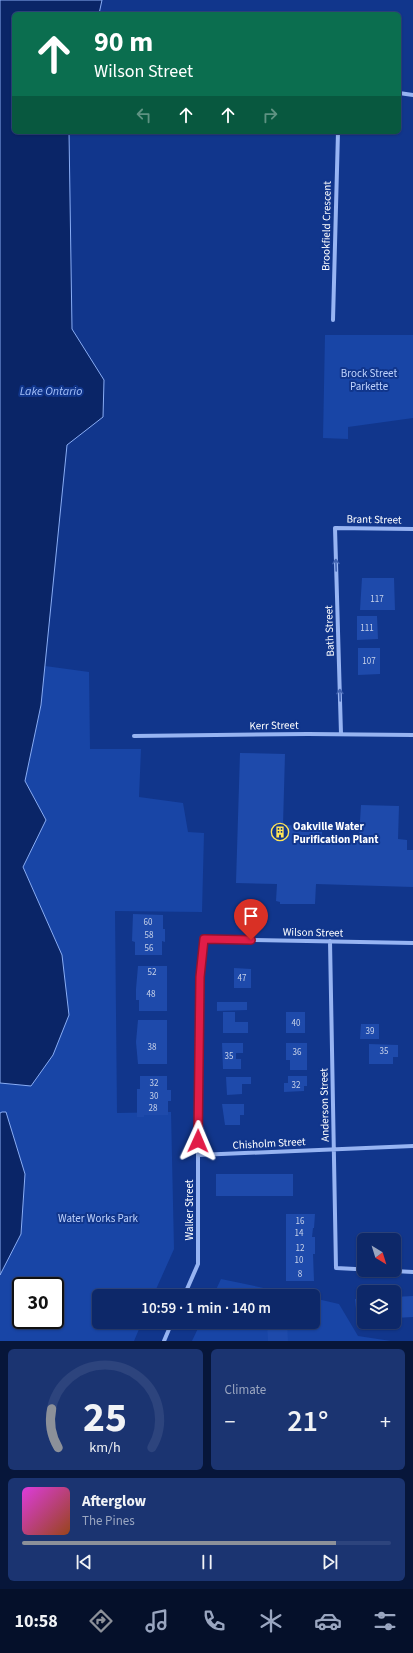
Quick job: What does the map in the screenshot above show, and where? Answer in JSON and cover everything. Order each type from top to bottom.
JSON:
[{"type":"street","points":[[401,93],[413,95]]},
{"type":"street","name":"Brookfield Crescent","points":[[333,320],[338,134]]},
{"type":"street","name":"Brant Street","points":[[335,528],[413,529]]},
{"type":"street","name":"Bath Street","points":[[335,528],[341,734]]},
{"type":"street","name":"Kerr Street","points":[[134,736],[341,734],[413,735]]},
{"type":"street","name":"Wilson Street","points":[[200,977],[204,939],[413,943]]},
{"type":"street","name":"Anderson Street","points":[[330,941],[336,1268],[413,1272]]},
{"type":"street","name":"Walker Street","points":[[187,1289],[198,1264],[200,977]]},
{"type":"street","name":"Chisholm Street","points":[[198,1156],[334,1148],[413,1146]]},
{"type":"street","points":[[164,1341],[169,1329]]},
{"type":"green space","name":"Brock Street Parkette","points":[[325,335],[413,335],[413,418],[348,427],[348,439],[323,438]]},
{"type":"green space","name":"Water Works Park","points":[[45,666],[89,672],[90,749],[141,749],[139,797],[183,803],[188,832],[204,833],[202,912],[115,911],[117,1113],[171,1112],[174,1249],[156,1289],[92,1289],[92,1329],[139,1329],[134,1341],[0,1341],[0,1275],[21,1234],[2,1112],[0,1113],[0,1083],[31,1085],[62,955],[23,867],[46,820],[25,781],[41,705]]},
{"type":"green space","points":[[221,1279],[269,1289],[216,1289]]},
{"type":"green space","points":[[320,1300],[339,1304],[358,1336],[391,1341],[192,1341],[198,1329],[320,1329]]},
{"type":"water","name":"Lake Ontario","points":[[0,0],[102,0],[99,12],[12,12],[12,134],[69,134],[72,329],[104,380],[103,417],[67,445],[41,705],[25,781],[46,820],[23,867],[62,955],[69,1015],[53,1055],[31,1086],[0,1083]]},
{"type":"water","points":[[6,1112],[25,1174],[21,1234],[0,1275],[0,1113]]},
{"type":"building","points":[[362,578],[394,578],[395,610],[360,610]]},
{"type":"building","points":[[357,616],[377,616],[378,639],[357,640]]},
{"type":"building","points":[[358,648],[380,648],[380,674],[358,675]]},
{"type":"building","name":"Oakville Water Purification Plant","points":[[240,753],[285,754],[283,825],[322,826],[322,838],[359,838],[361,805],[399,806],[398,839],[407,840],[407,850],[413,850],[413,887],[316,884],[315,904],[280,904],[280,902],[276,901],[277,884],[236,883]]},
{"type":"building","points":[[133,914],[163,915],[165,942],[162,941],[162,955],[135,955],[135,942],[132,941]]},
{"type":"building","points":[[138,966],[167,966],[167,1011],[139,1011],[139,1000],[136,1000]]},
{"type":"building","points":[[234,968],[251,969],[251,988],[234,988]]},
{"type":"building","points":[[217,1002],[247,1002],[247,1010],[217,1011]]},
{"type":"building","points":[[223,1012],[235,1012],[235,1022],[248,1022],[248,1033],[223,1033]]},
{"type":"building","points":[[286,1012],[305,1012],[305,1033],[286,1033]]},
{"type":"building","points":[[138,1020],[167,1020],[167,1064],[138,1064],[136,1042]]},
{"type":"building","points":[[361,1024],[379,1024],[379,1039],[360,1039]]},
{"type":"building","points":[[222,1043],[243,1043],[243,1053],[236,1053],[236,1059],[241,1059],[241,1069],[223,1069]]},
{"type":"building","points":[[286,1043],[307,1043],[307,1070],[290,1070],[290,1060],[286,1060]]},
{"type":"building","points":[[369,1044],[398,1045],[398,1057],[393,1057],[393,1064],[369,1064]]},
{"type":"building","points":[[140,1076],[167,1076],[167,1090],[171,1090],[171,1101],[168,1101],[168,1115],[144,1115],[144,1117],[137,1117],[137,1089],[140,1089]]},
{"type":"building","points":[[288,1076],[307,1076],[307,1086],[304,1086],[304,1091],[284,1092],[284,1083],[288,1083]]},
{"type":"building","points":[[226,1077],[251,1077],[251,1084],[242,1084],[242,1094],[227,1095]]},
{"type":"building","points":[[222,1104],[244,1104],[244,1115],[240,1115],[240,1125],[225,1125]]},
{"type":"building","points":[[216,1174],[293,1174],[293,1196],[216,1196]]},
{"type":"building","points":[[286,1214],[315,1214],[312,1237],[315,1237],[315,1254],[313,1254],[314,1281],[286,1281]]},
{"type":"building","points":[[413,1296],[413,1317],[401,1318],[401,1297]]},
{"type":"building","points":[[355,1299],[357,1299],[357,1319]]},
{"type":"building","points":[[267,1329],[287,1329],[288,1341],[268,1341]]},
{"type":"place","name":"Oakville Water Purification Plant","points":[[280,832]]},
{"type":"route","points":[[198,1141],[200,977],[204,939],[251,940]]}]
